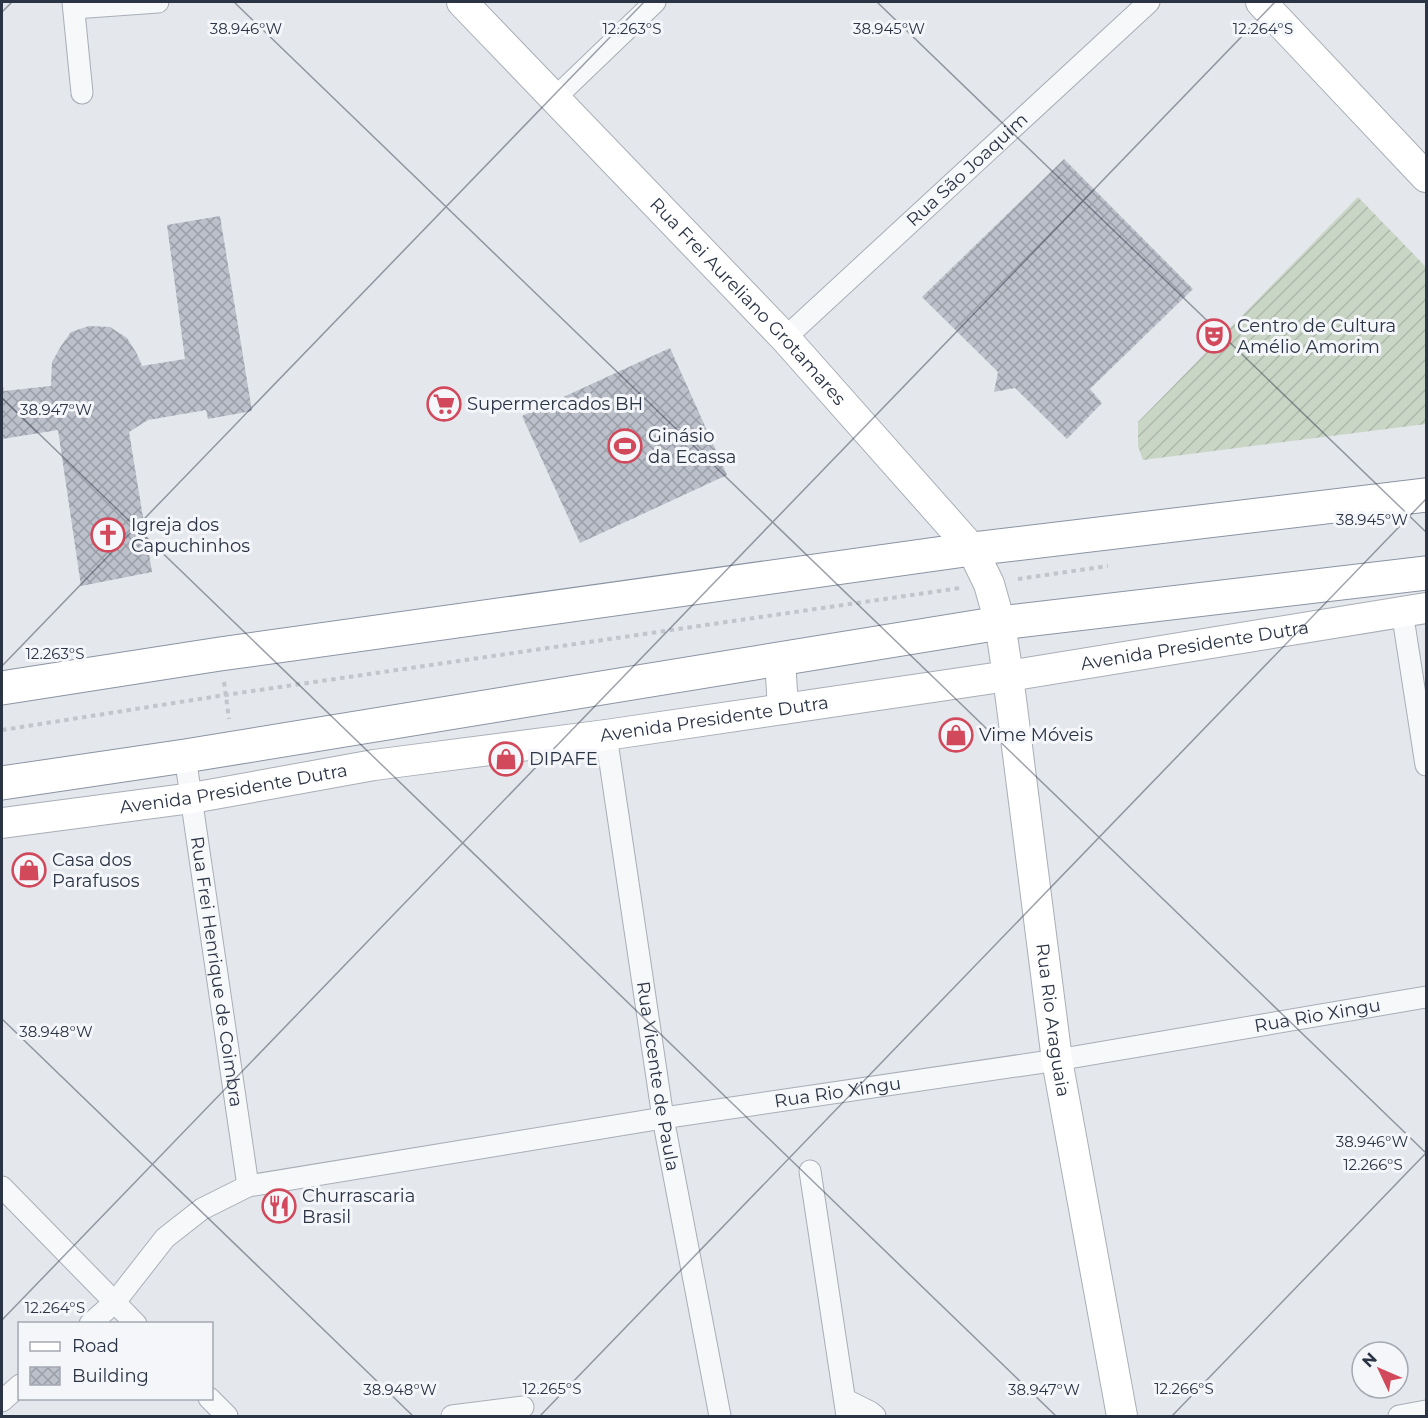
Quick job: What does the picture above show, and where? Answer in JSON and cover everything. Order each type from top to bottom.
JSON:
[{"type":"highway","points":[[2,688],[220,654],[972,549],[1426,495]]},
{"type":"highway","points":[[2,783],[185,756],[1000,623],[1426,573]]},
{"type":"street","points":[[82,93],[74,5],[158,2]]},
{"type":"street","name":"Rua Frei Aureliano Grotamares","points":[[462,2],[785,338],[972,549],[989,584],[1000,623]]},
{"type":"street","points":[[555,98],[656,2]]},
{"type":"street","name":"Rua São Joaquim","points":[[785,338],[1149,2]]},
{"type":"street","points":[[1262,2],[1426,177]]},
{"type":"street","points":[[1305,587],[1308,627]]},
{"type":"street","points":[[1414,610],[1426,765]]},
{"type":"street","name":"Avenida Presidente Dutra","points":[[2,823],[192,798],[374,765],[606,735],[1008,676],[1414,610]]},
{"type":"street","name":"Rua Rio Araguaia","points":[[1000,623],[1057,1060],[1122,1416]]},
{"type":"street","points":[[780,659],[783,709]]},
{"type":"street","points":[[368,725],[374,765]]},
{"type":"street","name":"Rua Vicente de Paula","points":[[606,735],[663,1118],[720,1416]]},
{"type":"street","name":"Rua Frei Henrique de Coimbra","points":[[185,756],[248,1186]]},
{"type":"street","name":"Rua Rio Xingu","points":[[91,1322],[115,1302],[165,1238],[202,1209],[248,1186],[663,1118],[1057,1060],[1426,997]]},
{"type":"street","points":[[810,1171],[847,1408],[870,1412],[874,1416]]},
{"type":"street","points":[[2,1187],[135,1322]]},
{"type":"street","points":[[2,1401],[18,1387]]},
{"type":"street","points":[[211,1400],[227,1416]]},
{"type":"street","points":[[452,1416],[523,1407]]},
{"type":"street","points":[[1399,1416],[1426,1411]]},
{"type":"path","points":[[2,730],[225,695],[1119,564]]},
{"type":"path","points":[[220,654],[234,747]]},
{"type":"green space","points":[[1358,197],[1426,267],[1426,424],[1143,460],[1138,446],[1138,422]]},
{"type":"building","points":[[1064,159],[1193,289],[1090,389],[1102,403],[1067,439],[1015,388],[994,392],[998,372],[922,297]]},
{"type":"building","points":[[220,216],[252,411],[208,419],[206,410],[148,420],[129,432],[152,572],[81,586],[58,430],[2,439],[2,382],[4,391],[51,386],[52,362],[61,346],[71,332],[89,326],[110,327],[127,338],[142,366],[185,359],[167,225]]},
{"type":"building","name":"Ginásio da Ecassa","points":[[670,348],[727,475],[580,543],[522,416]]},
{"type":"place","name":"Centro de Cultura Amélio Amorim","points":[[1214,336]]},
{"type":"place","name":"Supermercados BH","points":[[444,404]]},
{"type":"place","name":"Ginásio da Ecassa","points":[[625,446]]},
{"type":"place","name":"Igreja dos Capuchinhos","points":[[108,535]]},
{"type":"place","name":"Vime Móveis","points":[[956,735]]},
{"type":"place","name":"DIPAFE","points":[[506,759]]},
{"type":"place","name":"Casa dos Parafusos","points":[[29,870]]},
{"type":"place","name":"Churrascaria Brasil","points":[[279,1206]]}]
